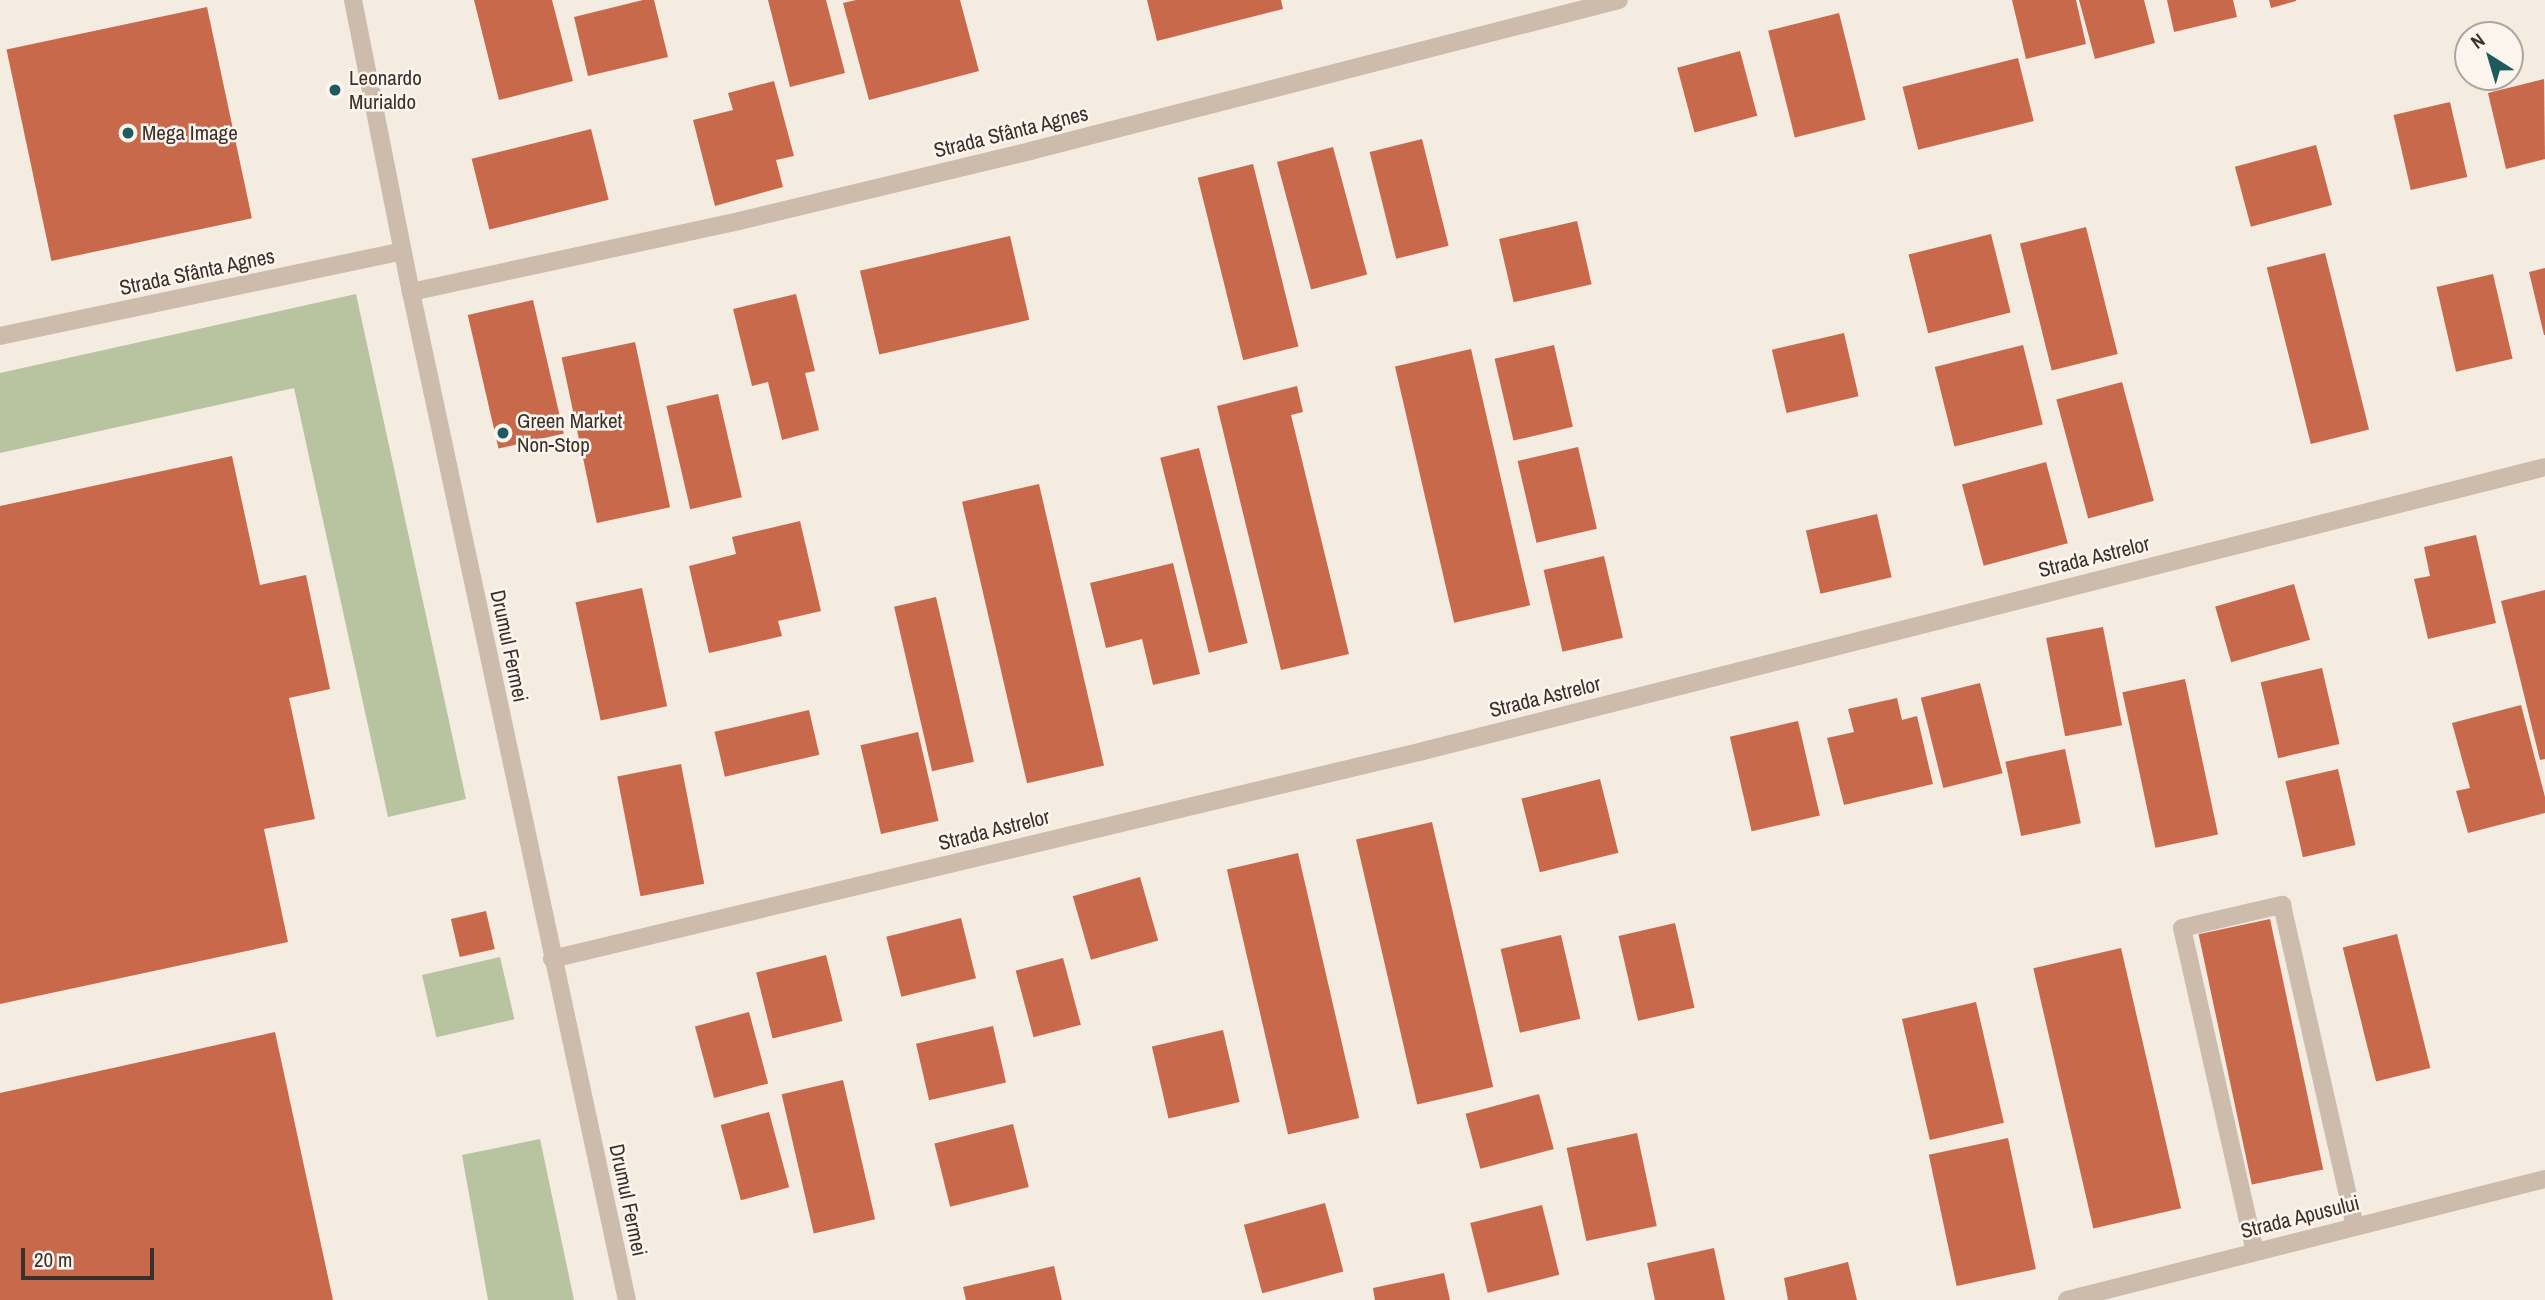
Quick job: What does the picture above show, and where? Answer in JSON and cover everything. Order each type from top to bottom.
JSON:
[{"type":"street","name":"Drumul Fermei","points":[[353,0],[402,251],[626,1300]]},
{"type":"street","name":"Strada Sfânta Agnes","points":[[411,292],[739,221],[1030,151],[1619,0]]},
{"type":"street","name":"Strada Sfânta Agnes","points":[[0,336],[402,251]]},
{"type":"street","name":"Strada Astrelor","points":[[552,959],[1423,751],[2545,467]]},
{"type":"street","points":[[2255,1252],[2182,928],[2282,905],[2355,1227]]},
{"type":"street","name":"Strada Apusului","points":[[2067,1300],[2545,1179]]},
{"type":"green space","points":[[356,294],[466,799],[388,817],[294,388],[0,453],[0,373]]},
{"type":"green space","points":[[500,957],[514,1019],[436,1037],[422,975]]},
{"type":"green space","points":[[540,1139],[574,1300],[488,1300],[462,1155]]},
{"type":"building","points":[[474,0],[552,0],[573,81],[499,100]]},
{"type":"building","points":[[643,0],[654,0],[668,57],[588,76],[574,17]]},
{"type":"building","points":[[768,0],[826,0],[845,73],[790,87]]},
{"type":"building","points":[[856,0],[960,0],[979,71],[869,100],[843,3]]},
{"type":"building","points":[[1147,0],[1281,0],[1283,9],[1157,41]]},
{"type":"building","points":[[2012,0],[2076,0],[2086,44],[2026,59]]},
{"type":"building","points":[[2079,0],[2144,0],[2155,43],[2095,59]]},
{"type":"building","points":[[2167,0],[2233,0],[2237,17],[2174,32]]},
{"type":"building","points":[[2269,0],[2296,0],[2296,1],[2271,8]]},
{"type":"building","name":"Mega Image","points":[[207,7],[252,218],[51,261],[6,50]]},
{"type":"building","points":[[1839,13],[1866,120],[1795,137],[1768,31]]},
{"type":"building","points":[[1740,51],[1757,116],[1695,133],[1677,68]]},
{"type":"building","points":[[2018,58],[2034,121],[1918,150],[1903,87]]},
{"type":"building","points":[[2544,79],[2545,159],[2506,169],[2488,93],[2524,91],[2524,84]]},
{"type":"building","points":[[774,81],[794,156],[776,160],[783,187],[715,206],[693,120],[733,110],[728,93]]},
{"type":"building","points":[[2450,102],[2467,177],[2411,190],[2393,115]]},
{"type":"building","points":[[591,129],[609,200],[489,230],[472,159]]},
{"type":"building","points":[[1422,139],[1449,246],[1396,259],[1370,152]]},
{"type":"building","points":[[2316,145],[2332,205],[2251,227],[2235,167]]},
{"type":"building","points":[[1333,147],[1367,275],[1311,290],[1277,162]]},
{"type":"building","points":[[1253,164],[1298,346],[1243,360],[1198,178]]},
{"type":"building","points":[[1577,221],[1592,284],[1514,302],[1499,239]]},
{"type":"building","points":[[2086,227],[2118,354],[2052,371],[2020,243]]},
{"type":"building","points":[[1991,234],[2011,313],[1928,333],[1909,255]]},
{"type":"building","points":[[1010,236],[1029,320],[879,354],[860,271]]},
{"type":"building","points":[[2325,253],[2369,430],[2311,444],[2267,268]]},
{"type":"building","points":[[2545,268],[2545,335],[2544,335],[2529,272]]},
{"type":"building","points":[[2493,274],[2513,359],[2456,372],[2436,287]]},
{"type":"building","points":[[796,294],[815,371],[805,373],[819,430],[782,440],[768,382],[752,386],[733,309]]},
{"type":"building","points":[[533,300],[564,433],[499,449],[468,315]]},
{"type":"building","points":[[1844,333],[1859,396],[1787,413],[1772,350]]},
{"type":"building","points":[[635,342],[670,507],[597,523],[562,358]]},
{"type":"building","points":[[1554,345],[1573,427],[1513,441],[1495,359]]},
{"type":"building","points":[[2023,345],[2043,425],[1955,447],[1935,367]]},
{"type":"building","points":[[1471,349],[1530,605],[1454,623],[1395,367]]},
{"type":"building","points":[[2122,382],[2154,501],[2088,518],[2056,400]]},
{"type":"building","points":[[1297,386],[1303,412],[1291,415],[1349,654],[1281,670],[1217,406]]},
{"type":"building","points":[[718,394],[742,497],[690,509],[666,406]]},
{"type":"building","points":[[1578,447],[1597,529],[1536,543],[1518,461]]},
{"type":"building","points":[[1199,448],[1248,643],[1209,653],[1160,458]]},
{"type":"building","points":[[232,456],[260,585],[306,575],[330,689],[289,698],[315,819],[264,829],[288,942],[0,1004],[0,506]]},
{"type":"building","points":[[2046,462],[2068,543],[1984,566],[1962,485]]},
{"type":"building","points":[[1039,484],[1104,766],[1027,783],[962,502]]},
{"type":"building","points":[[1877,514],[1892,577],[1820,594],[1806,530]]},
{"type":"building","points":[[800,521],[821,611],[778,621],[782,636],[709,653],[689,566],[736,554],[732,537]]},
{"type":"building","points":[[2476,535],[2496,623],[2428,639],[2414,579],[2430,576],[2424,547]]},
{"type":"building","points":[[1604,556],[1623,638],[1562,652],[1544,570]]},
{"type":"building","points":[[1173,563],[1200,674],[1153,685],[1142,639],[1106,648],[1090,583]]},
{"type":"building","points":[[2294,584],[2310,640],[2231,662],[2215,607]]},
{"type":"building","points":[[642,588],[667,706],[601,720],[575,602]]},
{"type":"building","points":[[2545,590],[2545,759],[2540,760],[2501,601]]},
{"type":"building","points":[[936,597],[974,762],[932,771],[894,607]]},
{"type":"building","points":[[2103,627],[2122,725],[2065,736],[2046,638]]},
{"type":"building","points":[[2322,668],[2340,744],[2278,758],[2261,682]]},
{"type":"building","points":[[2185,679],[2218,835],[2155,848],[2122,692]]},
{"type":"building","points":[[1980,683],[2002,773],[1943,788],[1921,698]]},
{"type":"building","points":[[1897,698],[1902,720],[1917,716],[1933,784],[1844,805],[1827,738],[1854,732],[1848,709]]},
{"type":"building","points":[[2521,705],[2545,797],[2545,813],[2468,833],[2456,791],[2470,788],[2452,723]]},
{"type":"building","points":[[809,710],[819,755],[725,777],[714,732]]},
{"type":"building","points":[[1798,721],[1820,816],[1752,831],[1730,737]]},
{"type":"building","points":[[918,732],[938,821],[881,834],[861,745]]},
{"type":"building","points":[[2065,749],[2081,823],[2021,836],[2005,762]]},
{"type":"building","points":[[681,764],[704,884],[640,896],[617,776]]},
{"type":"building","points":[[2338,769],[2356,845],[2303,857],[2285,781]]},
{"type":"building","points":[[1600,779],[1618,853],[1540,872],[1521,799]]},
{"type":"building","points":[[1432,822],[1493,1087],[1417,1105],[1356,840]]},
{"type":"building","points":[[1298,853],[1359,1118],[1288,1134],[1227,869]]},
{"type":"building","points":[[1140,877],[1158,940],[1091,960],[1073,896]]},
{"type":"building","points":[[486,911],[495,949],[460,957],[451,919]]},
{"type":"building","points":[[961,918],[976,978],[901,997],[886,937]]},
{"type":"building","points":[[2270,919],[2323,1169],[2252,1185],[2199,934]]},
{"type":"building","points":[[1675,923],[1695,1008],[1638,1021],[1618,936]]},
{"type":"building","points":[[2397,934],[2430,1068],[2376,1081],[2343,948]]},
{"type":"building","points":[[1561,935],[1580,1019],[1520,1033],[1501,949]]},
{"type":"building","points":[[2121,948],[2181,1208],[2093,1228],[2033,968]]},
{"type":"building","points":[[826,955],[842,1021],[773,1038],[756,972]]},
{"type":"building","points":[[1063,958],[1081,1025],[1034,1037],[1016,971]]},
{"type":"building","points":[[1976,1002],[2004,1123],[1930,1140],[1902,1019]]},
{"type":"building","points":[[749,1012],[768,1083],[714,1098],[695,1026]]},
{"type":"building","points":[[993,1026],[1006,1083],[929,1100],[916,1044]]},
{"type":"building","points":[[1223,1030],[1240,1102],[1169,1119],[1152,1046]]},
{"type":"building","points":[[275,1032],[333,1300],[0,1300],[0,1093]]},
{"type":"building","points":[[843,1080],[875,1219],[814,1234],[782,1094]]},
{"type":"building","points":[[1539,1094],[1554,1149],[1480,1169],[1466,1114]]},
{"type":"building","points":[[769,1112],[789,1187],[741,1200],[721,1125]]},
{"type":"building","points":[[1013,1124],[1029,1187],[950,1207],[934,1144]]},
{"type":"building","points":[[1637,1133],[1657,1226],[1586,1241],[1567,1148]]},
{"type":"building","points":[[2008,1138],[2036,1269],[1957,1286],[1929,1155]]},
{"type":"building","points":[[1325,1203],[1343,1272],[1262,1293],[1244,1225]]},
{"type":"building","points":[[1542,1205],[1559,1275],[1488,1293],[1470,1223]]},
{"type":"building","points":[[1714,1248],[1725,1300],[1655,1300],[1647,1263]]},
{"type":"building","points":[[1848,1262],[1857,1300],[1788,1300],[1784,1278]]},
{"type":"building","points":[[1054,1266],[1062,1300],[966,1300],[963,1287]]},
{"type":"building","points":[[1444,1273],[1450,1300],[1375,1300],[1373,1288]]},
{"type":"place","name":"Leonardo Murialdo","points":[[335,90]]},
{"type":"place","name":"Mega Image","points":[[128,133]]},
{"type":"place","name":"Green Market Non-Stop","points":[[503,433]]}]
